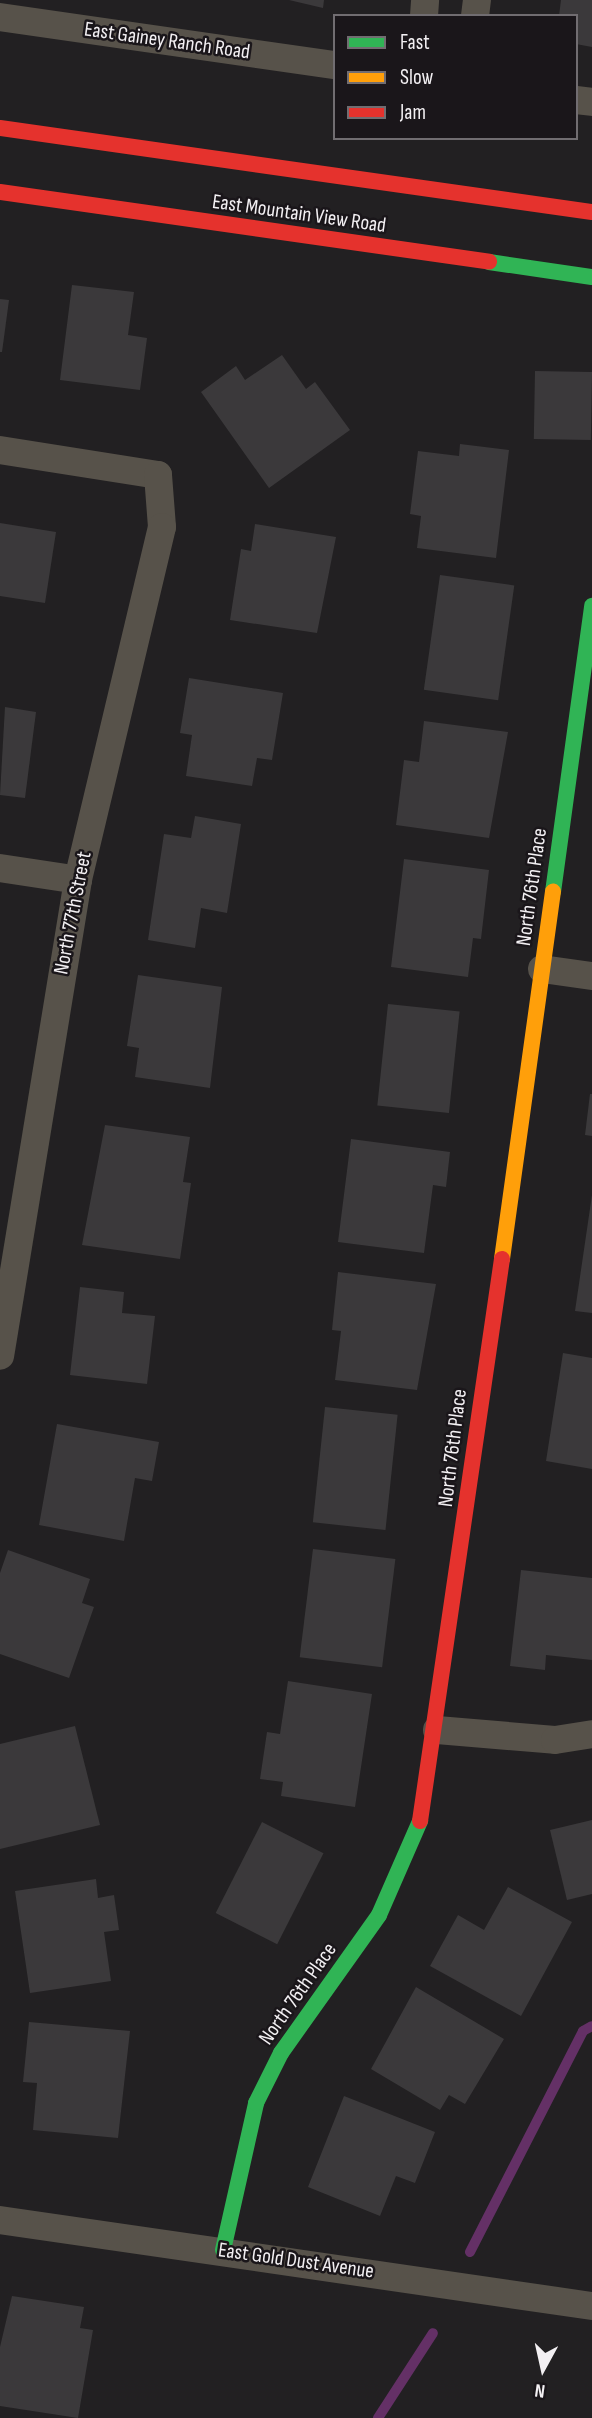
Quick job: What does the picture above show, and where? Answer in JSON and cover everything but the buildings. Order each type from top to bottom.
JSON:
[{"type":"street","name":"East Gainey Ranch Road","points":[[0,17],[333,65]]},
{"type":"street","name":"East Mountain View Road","points":[[0,128],[592,212]]},
{"type":"street","name":"East Mountain View Road","points":[[0,192],[592,277]]},
{"type":"street","name":"North 77th Street","points":[[0,450],[158,475],[162,527],[78,880],[0,1356]]},
{"type":"street","name":"North 76th Place","points":[[223,2250],[256,2102],[281,2053],[379,1916],[407,1864],[426,1807],[592,606]]},
{"type":"street","points":[[0,868],[78,880]]},
{"type":"street","points":[[542,969],[592,976]]},
{"type":"street","points":[[437,1730],[555,1740],[592,1734]]},
{"type":"street","name":"East Gold Dust Avenue","points":[[0,2220],[223,2250],[592,2306]]},
{"type":"waterway","points":[[470,2252],[583,2031],[592,2026]]},
{"type":"waterway","points":[[378,2418],[433,2333]]},
{"type":"traffic: fast","points":[[489,262],[592,277]]},
{"type":"traffic: fast","points":[[553,892],[592,606]]},
{"type":"traffic: fast","points":[[223,2250],[256,2103],[281,2053],[379,1915],[420,1821]]},
{"type":"traffic: slow","points":[[502,1259],[553,892]]},
{"type":"traffic: jam","points":[[0,128],[592,212]]},
{"type":"traffic: jam","points":[[0,192],[489,262]]},
{"type":"traffic: jam","points":[[420,1821],[502,1259]]}]
